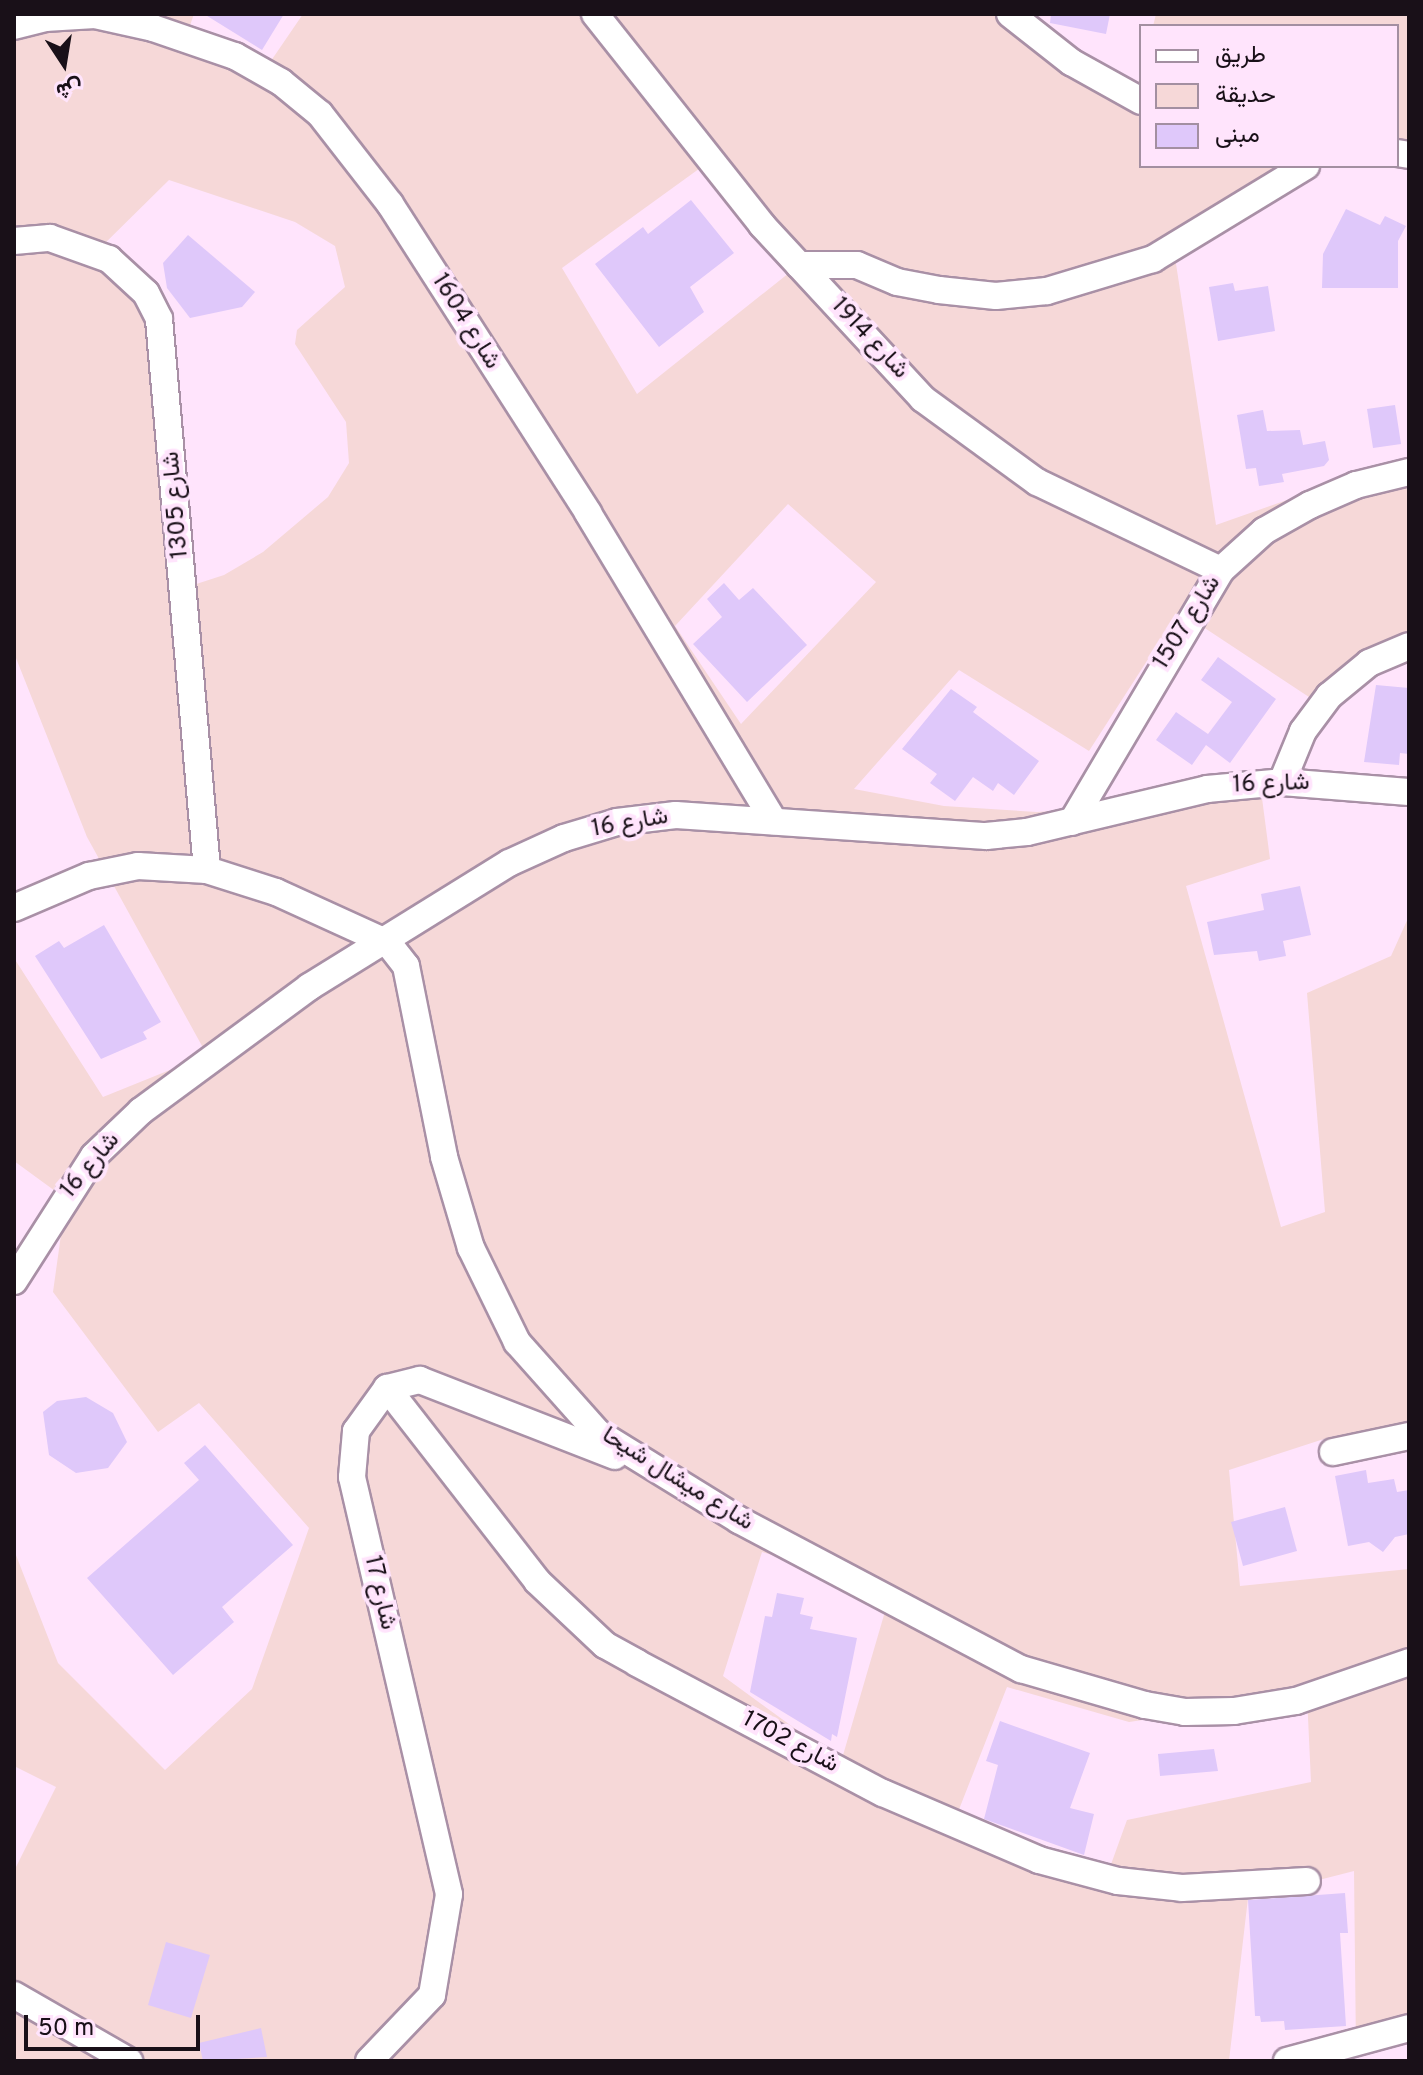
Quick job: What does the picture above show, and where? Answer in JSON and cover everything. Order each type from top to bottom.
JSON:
[{"type":"street","name":"شارع 1914","points":[[595,14],[712,166],[923,399],[976,441],[1037,482],[1221,570]]},
{"type":"street","points":[[1010,14],[1098,79],[1139,100]]},
{"type":"street","name":"شارع 1604","points":[[14,26],[45,18],[95,15],[153,28],[235,56],[281,82],[320,114],[390,204],[588,513],[774,821]]},
{"type":"street","points":[[799,265],[857,265],[897,282],[996,296],[1047,291],[1153,259],[1303,168]]},
{"type":"street","name":"شارع 1305","points":[[14,241],[50,238],[109,259],[146,293],[159,319],[207,870]]},
{"type":"street","name":"شارع 1507","points":[[1072,822],[1172,644],[1221,570],[1264,531],[1310,505],[1356,485],[1409,472]]},
{"type":"street","points":[[1282,782],[1303,731],[1329,696],[1369,663],[1409,646]]},
{"type":"street","name":"شارع 16","points":[[14,1281],[94,1156],[141,1111],[309,987],[388,943],[509,863],[564,838],[617,822],[676,815],[947,838],[1027,832],[1207,789],[1282,782],[1409,792]]},
{"type":"street","points":[[14,908],[89,876],[138,866],[207,870],[289,897],[388,943]]},
{"type":"street","name":"شارع ميشال شيحا","points":[[388,943],[406,966],[444,1157],[490,1295],[517,1342],[553,1388],[598,1433],[654,1471],[1021,1669],[1145,1705],[1185,1712],[1234,1711],[1296,1701],[1409,1662]]},
{"type":"street","points":[[387,1388],[420,1380],[654,1471]]},
{"type":"street","name":"شارع 1702","points":[[387,1388],[537,1581],[605,1645],[637,1663],[883,1793],[1039,1860],[1118,1881],[1182,1888],[1307,1881]]},
{"type":"street","name":"شارع 17","points":[[369,2061],[432,1995],[449,1894],[352,1477],[356,1431],[387,1388]]},
{"type":"street","points":[[1333,1452],[1409,1436]]},
{"type":"street","points":[[14,1995],[129,2061]]},
{"type":"street","points":[[1287,2061],[1409,2028]]},
{"type":"green space","points":[[14,14],[194,14],[187,34],[262,74],[303,14],[1032,14],[1062,42],[1111,72],[1138,83],[1139,79],[1139,168],[1280,168],[1171,231],[1216,525],[1341,481],[1409,466],[1409,655],[1312,699],[1179,611],[1089,751],[959,670],[854,789],[944,806],[1037,812],[1262,798],[1270,859],[1186,886],[1281,1227],[1325,1212],[1307,993],[1391,956],[1409,916],[1409,1424],[1330,1437],[1229,1470],[1240,1586],[1409,1569],[1409,2033],[1356,2050],[1354,1871],[1248,1898],[1229,2061],[14,2061],[14,1871],[56,1787],[14,1766],[14,1550],[58,1663],[165,1770],[252,1689],[309,1528],[199,1403],[158,1432],[53,1292],[66,1199],[14,1161],[14,958],[103,1097],[207,1055],[87,837],[14,653]],"holes":[[[714,158],[809,257],[637,394],[562,268]],[[169,180],[295,222],[335,246],[345,287],[297,330],[295,344],[346,422],[349,463],[328,497],[263,552],[224,575],[181,589],[145,306],[93,255]],[[788,504],[876,582],[741,724],[675,626]],[[762,1552],[891,1591],[841,1762],[723,1676]],[[1007,1687],[1129,1722],[1307,1696],[1311,1782],[1127,1820],[1105,1881],[949,1835]]]},
{"type":"green space","points":[[1156,14],[1409,14],[1409,158],[1399,157],[1399,24],[1154,24]]},
{"type":"building","points":[[204,14],[284,14],[262,50]]},
{"type":"building","points":[[1051,14],[1110,14],[1106,34],[1050,23]]},
{"type":"building","points":[[691,200],[734,253],[690,287],[704,312],[659,347],[595,264],[643,227],[648,234]]},
{"type":"building","points":[[1346,209],[1380,225],[1385,216],[1406,226],[1398,241],[1398,288],[1322,288],[1323,254]]},
{"type":"building","points":[[188,235],[255,292],[242,307],[190,318],[167,288],[163,263]]},
{"type":"building","points":[[1233,283],[1235,291],[1268,286],[1275,331],[1218,341],[1209,287]]},
{"type":"building","points":[[1395,405],[1401,444],[1373,448],[1367,409]]},
{"type":"building","points":[[1263,410],[1267,431],[1300,430],[1303,445],[1325,441],[1329,460],[1324,466],[1282,474],[1284,482],[1259,486],[1256,468],[1246,469],[1237,415]]},
{"type":"building","points":[[724,583],[739,600],[753,588],[807,645],[747,702],[693,644],[722,617],[707,599]]},
{"type":"building","points":[[1218,657],[1276,699],[1230,763],[1206,745],[1192,765],[1156,740],[1176,712],[1208,734],[1232,702],[1201,680]]},
{"type":"building","points":[[1376,685],[1409,688],[1409,754],[1400,753],[1399,765],[1364,762]]},
{"type":"building","points":[[951,689],[977,707],[973,712],[1039,761],[1014,795],[998,783],[993,791],[973,777],[955,801],[930,783],[937,774],[902,749]]},
{"type":"building","points":[[1300,886],[1311,935],[1283,941],[1286,956],[1259,961],[1257,951],[1214,955],[1207,922],[1264,910],[1261,894]]},
{"type":"building","points":[[104,925],[161,1022],[143,1032],[147,1039],[101,1059],[35,956],[59,941],[64,948]]},
{"type":"building","points":[[86,1397],[113,1413],[127,1442],[108,1468],[76,1473],[49,1455],[43,1412],[57,1401]]},
{"type":"building","points":[[205,1445],[293,1545],[222,1607],[234,1622],[173,1675],[87,1578],[199,1480],[184,1463]]},
{"type":"building","points":[[1366,1470],[1368,1483],[1394,1479],[1397,1492],[1409,1490],[1409,1534],[1395,1537],[1383,1552],[1369,1542],[1348,1546],[1335,1476]]},
{"type":"building","points":[[1285,1507],[1297,1551],[1243,1566],[1231,1522]]},
{"type":"building","points":[[777,1593],[804,1598],[800,1614],[813,1617],[810,1629],[857,1638],[837,1737],[832,1734],[831,1741],[750,1692],[765,1616],[772,1617]]},
{"type":"building","points":[[1000,1721],[1090,1753],[1070,1808],[1094,1814],[1084,1855],[984,1819],[998,1765],[986,1761]]},
{"type":"building","points":[[1214,1749],[1218,1771],[1160,1776],[1158,1754]]},
{"type":"building","points":[[1345,1893],[1348,1933],[1340,1933],[1346,2026],[1285,2030],[1284,2021],[1261,2022],[1260,2016],[1255,2016],[1248,1900]]},
{"type":"building","points":[[166,1942],[210,1955],[191,2018],[148,2005]]},
{"type":"building","points":[[261,2028],[267,2057],[203,2061],[199,2043]]}]
